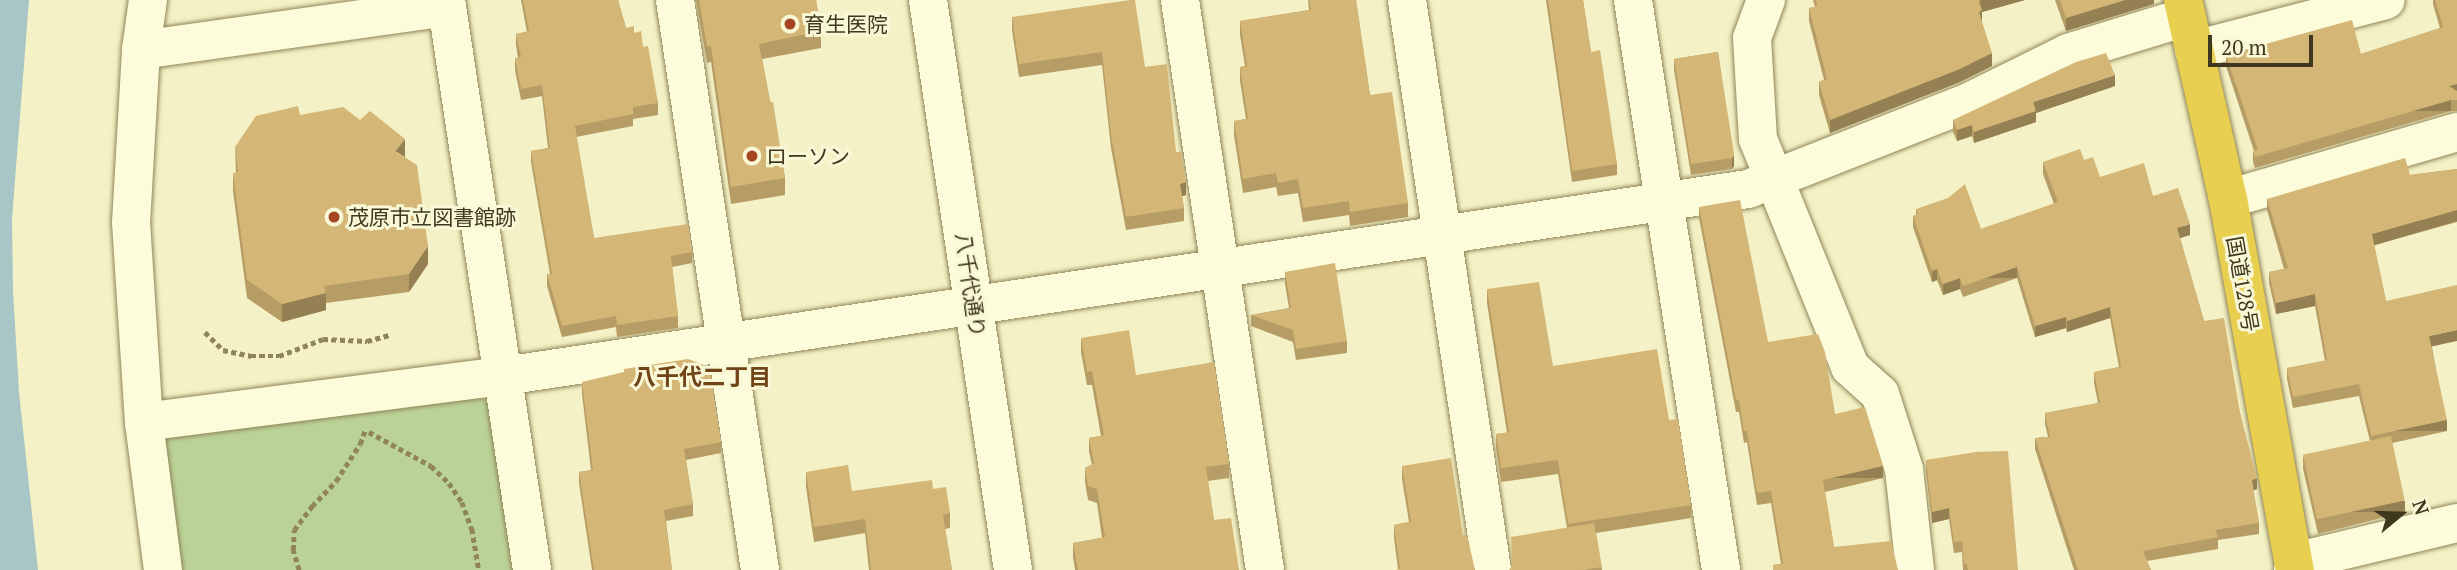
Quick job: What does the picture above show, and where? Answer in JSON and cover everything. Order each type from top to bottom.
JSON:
[{"type":"highway","name":"国道128号","points":[[2188,22],[2228,199],[2294,570]]},
{"type":"street","points":[[148,0],[141,50],[131,222],[144,422],[163,570]]},
{"type":"street","points":[[675,0],[760,570]]},
{"type":"street","name":"八千代通り","points":[[928,0],[1013,570]]},
{"type":"street","points":[[1180,0],[1265,570]]},
{"type":"street","points":[[1408,0],[1492,570]]},
{"type":"street","points":[[1633,0],[1721,570]]},
{"type":"street","points":[[1766,0],[1752,38],[1758,139],[1850,367],[1880,394],[1904,468],[1915,570]]},
{"type":"street","points":[[144,422],[364,412],[504,376],[1748,189],[1969,102],[2068,52],[2188,22],[2386,0]]},
{"type":"street","points":[[141,50],[446,3],[532,570]]},
{"type":"street","points":[[2228,199],[2457,132]]},
{"type":"street","points":[[2294,570],[2311,558],[2457,523]]},
{"type":"path","points":[[205,332],[223,350],[259,356],[279,356],[323,339],[366,341],[390,335]]},
{"type":"path","points":[[299,570],[293,550],[295,530],[312,506],[336,481],[360,444],[364,412]]},
{"type":"path","points":[[364,412],[449,483],[462,502],[471,529],[479,570]]},
{"type":"green space","points":[[470,392],[497,408],[521,570],[170,570],[155,454],[173,429]]},
{"type":"water","points":[[0,0],[29,0],[12,219],[13,291],[19,392],[38,570],[0,570]]},
{"type":"building","points":[[523,0],[618,0],[626,28],[634,26],[634,33],[641,31],[643,47],[648,46],[658,103],[633,107],[633,114],[575,126],[594,238],[688,224],[692,252],[671,256],[678,316],[617,325],[616,316],[562,326],[547,274],[552,274],[531,151],[550,148],[542,85],[521,89],[515,58],[521,57],[516,34],[529,31]]},
{"type":"building","points":[[699,0],[816,0],[821,31],[759,44],[770,102],[773,102],[785,178],[731,187],[711,46],[707,46]]},
{"type":"building","points":[[1135,0],[1145,67],[1167,64],[1176,152],[1181,152],[1186,182],[1180,184],[1184,208],[1126,217],[1111,135],[1102,52],[1019,64],[1012,17]]},
{"type":"building","points":[[1309,0],[1356,0],[1370,95],[1392,92],[1408,203],[1350,212],[1349,201],[1303,208],[1298,179],[1278,183],[1276,173],[1243,179],[1234,121],[1248,119],[1240,67],[1247,66],[1240,21],[1311,10]]},
{"type":"building","points":[[1548,0],[1583,0],[1591,52],[1600,50],[1617,164],[1572,171]]},
{"type":"building","points":[[1816,0],[1981,0],[1982,10],[1979,12],[1992,53],[1960,69],[1830,120],[1819,82],[1827,79],[1809,8],[1817,6]]},
{"type":"building","points":[[2060,0],[2125,0],[2066,18]]},
{"type":"building","points":[[2435,0],[2457,0],[2457,84],[2449,86],[2457,91],[2457,100],[2255,157],[2253,151],[2258,150],[2226,55],[2352,20],[2361,54],[2443,27]]},
{"type":"building","points":[[1718,52],[1734,154],[1732,158],[1691,164],[1674,59]]},
{"type":"building","points":[[2106,53],[2115,75],[2033,102],[2036,111],[1974,132],[1972,125],[1957,130],[1953,120],[2076,62]]},
{"type":"building","name":"茂原市立図書館跡","points":[[298,106],[300,115],[343,107],[360,120],[370,111],[405,139],[395,151],[417,165],[428,246],[409,274],[324,286],[326,293],[282,304],[247,280],[233,173],[238,172],[235,147],[256,116]]},
{"type":"building","points":[[2080,149],[2084,160],[2093,157],[2100,177],[2144,163],[2153,196],[2178,188],[2190,224],[2177,228],[2204,321],[2224,318],[2240,413],[2257,478],[2252,480],[2259,523],[2215,530],[2218,537],[2143,551],[2151,570],[2078,570],[2035,438],[2050,437],[2045,413],[2100,403],[2094,372],[2121,367],[2110,307],[2067,321],[2066,317],[2035,326],[2017,267],[1963,286],[1960,278],[1943,284],[1937,269],[1932,271],[1913,216],[1918,214],[1916,209],[1948,198],[1965,184],[1981,229],[2058,202],[2043,162]]},
{"type":"building","points":[[2405,158],[2410,175],[2457,169],[2457,210],[2372,234],[2386,301],[2457,285],[2457,330],[2429,336],[2447,420],[2371,436],[2359,384],[2293,397],[2287,368],[2327,360],[2315,294],[2276,303],[2269,272],[2288,268],[2267,199]]},
{"type":"building","points":[[1740,200],[1768,342],[1818,334],[1825,352],[1835,414],[1865,407],[1883,466],[1823,480],[1834,547],[1891,541],[1898,570],[1773,570],[1773,565],[1783,564],[1771,491],[1757,493],[1747,431],[1744,431],[1739,400],[1736,400],[1699,207]]},
{"type":"building","points":[[1335,263],[1347,341],[1296,349],[1293,330],[1251,315],[1291,308],[1285,272]]},
{"type":"building","points":[[1539,282],[1553,366],[1657,349],[1669,420],[1678,419],[1691,505],[1568,524],[1558,460],[1501,468],[1496,434],[1509,432],[1487,289]]},
{"type":"building","points":[[1129,330],[1136,375],[1214,362],[1229,464],[1206,467],[1214,520],[1231,518],[1239,570],[1078,570],[1073,543],[1105,537],[1097,489],[1088,486],[1085,468],[1094,463],[1089,438],[1104,435],[1092,371],[1087,372],[1081,338]]},
{"type":"building","points":[[688,359],[709,367],[721,442],[684,449],[693,504],[664,510],[672,570],[594,570],[579,472],[593,470],[582,382],[624,372],[624,369]]},
{"type":"building","points":[[2391,436],[2405,501],[2317,519],[2303,455]]},
{"type":"building","points":[[2008,451],[2018,570],[1968,570],[1967,564],[1964,564],[1962,541],[1954,542],[1949,508],[1932,512],[1926,460],[1976,452]]},
{"type":"building","points":[[1451,458],[1463,535],[1467,535],[1475,570],[1395,570],[1400,569],[1394,525],[1411,522],[1402,466]]},
{"type":"building","points":[[848,465],[852,491],[932,480],[933,489],[946,487],[950,513],[943,515],[952,570],[871,570],[865,519],[814,527],[806,472]]},
{"type":"building","points":[[1594,523],[1602,567],[1583,570],[1509,570],[1512,566],[1511,537]]},
{"type":"place","name":"育生医院","points":[[790,24]]},
{"type":"place","name":"ローソン","points":[[752,156]]},
{"type":"place","name":"茂原市立図書館跡","points":[[334,217]]},
{"type":"district","name":"八千代二丁目","points":[[702,377]]}]
